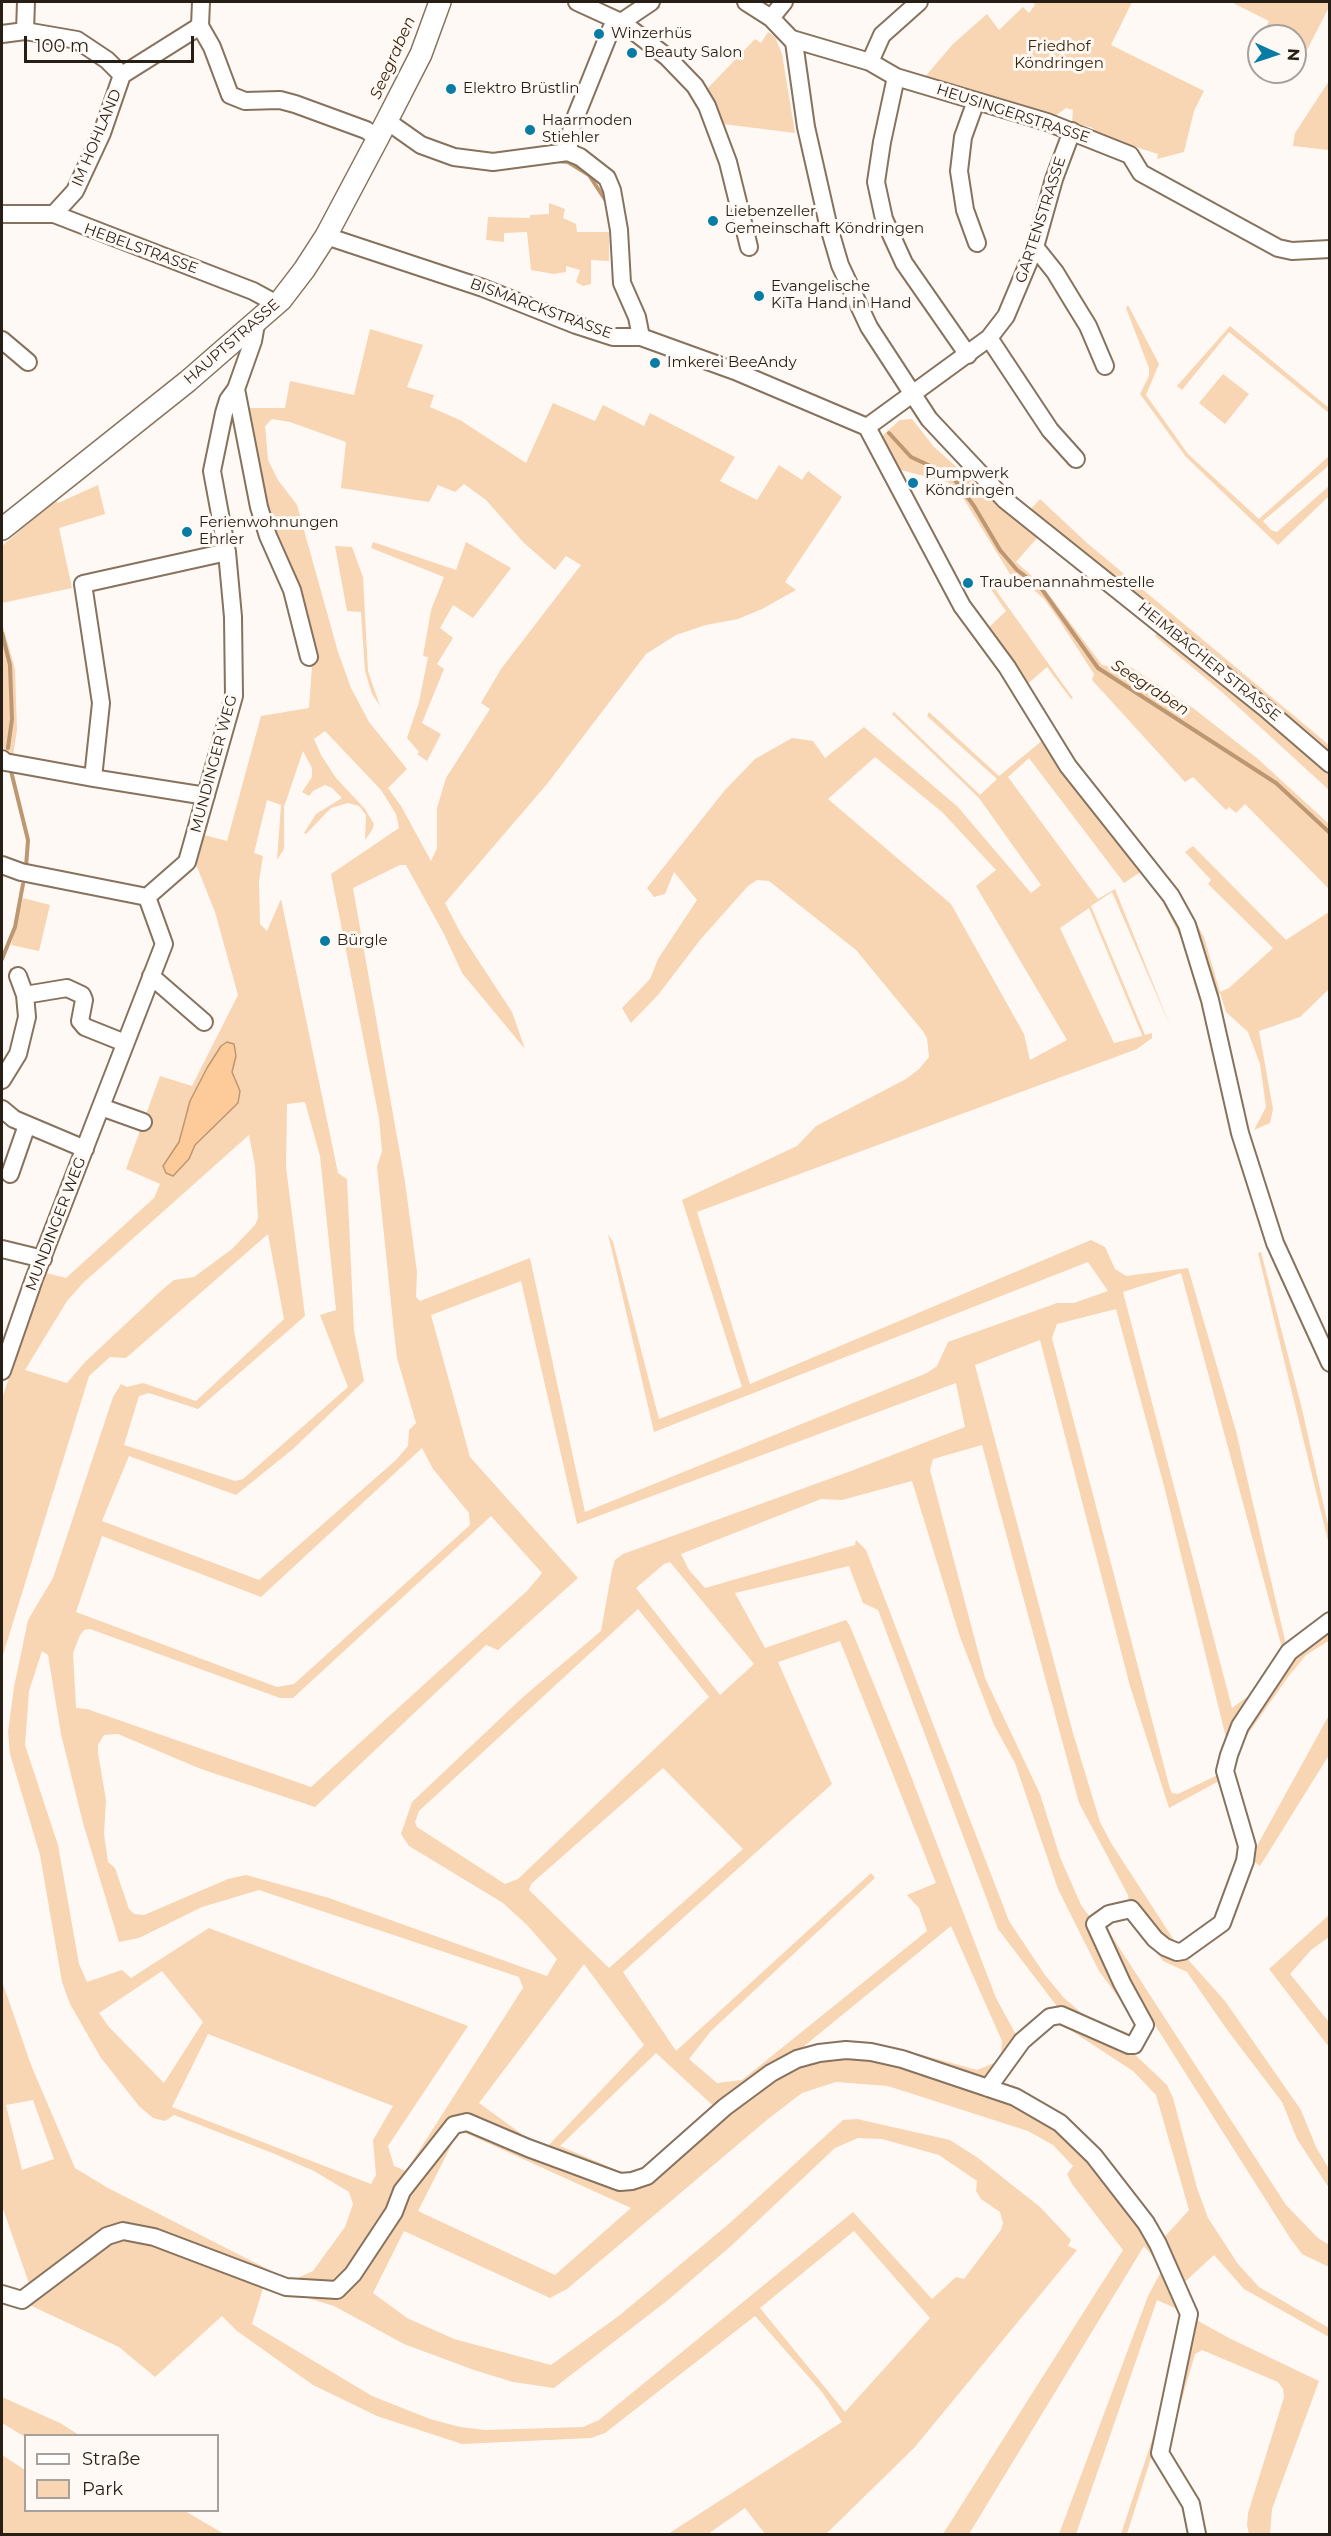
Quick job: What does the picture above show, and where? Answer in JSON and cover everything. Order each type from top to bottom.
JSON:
[{"type":"main road","name":"HAUPTSTRASSE","points":[[2,529],[256,324],[277,304],[304,270],[326,236],[421,54],[440,2]]},
{"type":"street","points":[[25,31],[26,2]]},
{"type":"street","points":[[201,2],[200,26],[212,47],[230,95],[245,101],[280,100],[295,104],[366,130],[383,129],[469,161],[494,162],[568,152],[580,157],[607,178],[612,190],[619,230],[622,283],[638,316],[641,337]]},
{"type":"street","points":[[577,2],[623,23],[667,57],[695,86],[707,106],[728,162],[749,247]]},
{"type":"street","points":[[568,152],[572,126],[611,29],[651,2]]},
{"type":"street","points":[[746,2],[771,18],[792,39]]},
{"type":"street","points":[[771,18],[784,2]]},
{"type":"street","points":[[870,62],[882,35],[919,2]]},
{"type":"street","name":"IM HOHLAND","points":[[54,214],[75,191],[102,133],[122,75],[200,26]]},
{"type":"street","points":[[2,34],[25,31],[77,40],[107,60],[122,75]]},
{"type":"street","name":"HEUSINGERSTRASSE","points":[[792,39],[870,62],[896,77],[1072,130],[1130,155],[1141,173],[1278,248],[1292,251],[1329,249]]},
{"type":"street","name":"HEIMBACHER STRASSE","points":[[792,39],[806,127],[828,224],[840,265],[869,327],[912,396],[945,438],[1005,500],[1232,680],[1329,764]]},
{"type":"street","points":[[896,77],[876,182],[884,219],[904,263],[968,355]]},
{"type":"street","points":[[976,101],[963,137],[959,171],[965,210],[976,243]]},
{"type":"street","points":[[548,154],[572,126]]},
{"type":"street","name":"GARTENSTRASSE","points":[[867,427],[968,355],[989,338],[1006,316],[1035,247],[1054,179],[1072,130]]},
{"type":"street","name":"HEBELSTRASSE","points":[[2,214],[54,214],[253,291],[277,304]]},
{"type":"street","name":"BISMARCKSTRASSE","points":[[326,236],[483,288],[576,325],[613,337],[641,337],[735,371],[867,427]]},
{"type":"street","points":[[1035,247],[1055,272],[1088,327],[1105,366]]},
{"type":"street","name":"MUNDINGER WEG","points":[[2,1371],[164,944],[147,897],[187,862],[234,696],[233,617],[227,552],[212,471],[224,412],[228,400],[236,389],[254,341],[256,324]]},
{"type":"street","points":[[989,338],[1050,430],[1076,459]]},
{"type":"street","points":[[2,340],[28,362]]},
{"type":"street","points":[[236,389],[259,507],[268,536],[292,590],[309,657]]},
{"type":"street","points":[[867,427],[962,606],[1007,667],[1068,766],[1171,896],[1187,925],[1210,1000],[1240,1133],[1275,1243],[1329,1363]]},
{"type":"street","points":[[93,778],[101,703],[83,584],[227,552]]},
{"type":"street","points":[[2,759],[5,762],[93,778],[206,796]]},
{"type":"street","points":[[2,865],[147,897]]},
{"type":"street","points":[[2,1080],[18,1054],[27,1017],[25,995],[18,976]]},
{"type":"street","points":[[151,976],[204,1022]]},
{"type":"street","points":[[25,995],[68,988],[82,995],[84,1000],[80,1021],[85,1027],[125,1043]]},
{"type":"street","points":[[101,1107],[143,1122]]},
{"type":"street","points":[[2,1109],[27,1125],[85,1149]]},
{"type":"street","points":[[10,1174],[27,1125]]},
{"type":"street","points":[[2,1250],[43,1259]]},
{"type":"street","points":[[988,2088],[1022,2041],[1050,2018],[1061,2015],[1129,2045],[1134,2045],[1145,2025],[1122,1983],[1095,1924],[1109,1914],[1131,1909],[1155,1939],[1165,1947],[1177,1952],[1183,1951],[1222,1923],[1245,1860],[1247,1846],[1225,1771],[1229,1755],[1240,1726],[1289,1652],[1329,1621]]},
{"type":"street","points":[[2,2294],[22,2300],[107,2236],[123,2231],[154,2237],[285,2287],[337,2290],[353,2274],[394,2212],[402,2191],[454,2125],[467,2122],[528,2148],[611,2178],[632,2181],[647,2176],[725,2107],[771,2073],[796,2059],[819,2053],[846,2050],[872,2052],[902,2059],[1015,2097],[1060,2123],[1094,2156],[1146,2223],[1158,2244],[1189,2314],[1160,2454],[1191,2504],[1197,2535]]},
{"type":"green space","name":"Friedhof Köndringen","points":[[1033,2],[1132,2],[1111,45],[1204,91],[1194,111],[1184,152],[1157,159],[1158,154],[1092,133],[1093,128],[1072,122],[1073,110],[1066,108],[1054,117],[924,78],[953,44],[987,14],[999,30],[1023,7],[1029,13],[1035,5]]},
{"type":"green space","points":[[1231,2],[1329,2],[1329,7],[1307,50],[1307,24],[1268,24],[1269,21]]},
{"type":"green space","points":[[768,32],[775,37],[782,54],[795,133],[723,124],[708,88],[755,39],[761,43]]},
{"type":"green space","points":[[1329,81],[1329,150],[1293,146],[1295,133]]},
{"type":"green space","points":[[549,203],[565,209],[563,218],[576,224],[577,232],[609,232],[609,261],[591,260],[591,284],[583,286],[576,282],[580,270],[566,266],[566,272],[554,274],[531,270],[527,232],[504,233],[504,242],[486,240],[488,217],[530,218],[530,215],[549,214]]},
{"type":"green space","points":[[1128,305],[1159,364],[1146,395],[1188,454],[1259,519],[1329,456],[1329,464],[1326,468],[1263,521],[1271,530],[1277,532],[1329,486],[1329,496],[1278,545],[1186,457],[1140,394],[1149,376],[1149,368],[1126,308]]},
{"type":"green space","points":[[1230,326],[1329,408],[1329,413],[1229,332],[1182,390],[1177,386]]},
{"type":"green space","points":[[370,329],[423,345],[407,387],[434,395],[430,407],[460,420],[526,463],[553,403],[595,421],[603,405],[644,426],[650,413],[735,457],[720,481],[757,500],[779,465],[802,480],[808,471],[842,497],[785,582],[796,590],[738,619],[706,625],[676,635],[646,654],[547,784],[445,903],[461,934],[512,1012],[525,1049],[462,973],[444,934],[406,865],[400,865],[353,888],[405,1182],[417,1272],[416,1297],[420,1301],[530,1258],[585,1512],[927,1373],[937,1366],[948,1342],[1057,1303],[1074,1303],[1108,1291],[1088,1262],[654,1432],[608,1234],[613,1242],[659,1419],[742,1387],[682,1200],[797,1146],[816,1126],[906,1079],[929,1057],[927,1038],[922,1030],[856,950],[769,881],[757,880],[748,886],[700,940],[658,995],[631,1023],[622,1008],[650,979],[658,959],[697,900],[674,872],[665,894],[654,897],[647,888],[725,790],[755,759],[792,738],[813,741],[825,758],[864,727],[958,807],[1031,893],[1041,885],[979,798],[892,714],[894,712],[980,795],[997,779],[927,716],[929,712],[999,776],[1043,740],[980,636],[1006,611],[990,588],[993,586],[1073,698],[1071,699],[1047,667],[1024,687],[1072,763],[1180,894],[1204,937],[1220,992],[1229,988],[1273,948],[1208,884],[1211,880],[1185,852],[1193,846],[1286,940],[1329,912],[1329,989],[1300,1017],[1259,1031],[1273,1109],[1270,1123],[1254,1130],[1266,1107],[1260,1064],[1248,1032],[1226,1012],[1220,993],[1211,1000],[1206,1019],[1188,951],[1161,899],[1142,871],[1124,883],[1029,758],[1008,777],[1098,899],[1115,889],[1171,1028],[1112,892],[1091,906],[1145,1035],[1152,1033],[1152,1038],[1137,1049],[697,1212],[750,1384],[1091,1240],[1105,1247],[1115,1269],[1126,1276],[1188,1268],[1236,1431],[1288,1653],[1329,1624],[1330,1640],[1306,1655],[1288,1677],[1245,1738],[1232,1774],[1169,1808],[1130,1686],[1040,1340],[975,1365],[1073,1733],[1100,1822],[1111,1843],[1183,1954],[1225,2001],[1301,2110],[1316,2147],[1329,2169],[1329,2188],[1297,2139],[1282,2102],[1187,1972],[1163,1961],[1131,1917],[1128,1895],[1079,1803],[982,1445],[933,1459],[930,1470],[985,1678],[1040,1794],[1060,1857],[1081,1905],[1095,1924],[1102,1921],[1286,2205],[1318,2238],[1329,2245],[1329,2267],[1302,2254],[1155,2025],[1145,2025],[1135,2020],[1099,1971],[1058,1889],[1015,1763],[994,1725],[960,1637],[912,1481],[842,1500],[821,1499],[681,1554],[689,1570],[705,1588],[855,1545],[856,1540],[866,1550],[1009,1921],[1045,1975],[1064,1998],[1085,2016],[1108,2029],[1167,2085],[1173,2098],[1197,2188],[1208,2218],[1238,2264],[1259,2287],[1329,2328],[1329,2337],[1244,2289],[1214,2255],[1177,2289],[1191,2317],[1319,2381],[1272,2509],[1270,2534],[1249,2534],[1248,2513],[1284,2397],[1283,2389],[1278,2382],[1202,2350],[1195,2354],[1166,2454],[1158,2453],[1151,2458],[1127,2534],[1121,2534],[1153,2437],[1186,2313],[1157,2300],[1076,2534],[1059,2534],[1148,2296],[1163,2268],[1144,2246],[969,2534],[943,2534],[1123,2250],[1072,2184],[1067,2174],[1073,2166],[1053,2145],[1028,2131],[888,2086],[836,2082],[802,2093],[768,2119],[567,2289],[550,2298],[404,2231],[373,2293],[407,2318],[454,2339],[551,2365],[620,2315],[731,2222],[843,2120],[857,2119],[950,2140],[978,2158],[1040,2207],[1071,2240],[1068,2246],[1077,2250],[914,2448],[826,2534],[765,2534],[745,2508],[708,2534],[668,2534],[842,2422],[822,2392],[755,2316],[605,2433],[591,2438],[462,2444],[377,2416],[313,2385],[237,2331],[222,2316],[155,2377],[119,2347],[21,2301],[32,2292],[2,2206],[2,1981],[31,2065],[75,2168],[108,2188],[291,2281],[313,2271],[345,2227],[353,2204],[349,2192],[314,2171],[275,2154],[174,2115],[165,2121],[153,2118],[139,2106],[101,2058],[70,2004],[62,1982],[40,1855],[10,1754],[8,1732],[14,1687],[28,1620],[53,1578],[113,1397],[121,1384],[127,1387],[143,1383],[196,1401],[284,1319],[268,1234],[126,1358],[110,1357],[89,1376],[2,1658],[2,1398],[46,1273],[66,1278],[154,1198],[160,1184],[126,1169],[160,1076],[192,1086],[238,995],[215,912],[195,862],[200,834],[227,841],[261,716],[309,708],[313,653],[267,525],[244,408],[285,408],[290,381],[354,395]],"holes":[[[272,419],[290,422],[346,442],[341,488],[429,502],[438,485],[455,492],[464,484],[486,500],[524,543],[555,570],[566,556],[581,565],[501,669],[481,703],[490,709],[446,778],[437,808],[437,848],[431,861],[401,806],[388,788],[407,769],[369,722],[351,688],[338,652],[297,505],[278,480],[268,460],[265,426]],[[325,731],[381,790],[396,814],[399,828],[331,874],[379,1118],[382,1151],[377,1167],[397,1358],[416,1423],[409,1430],[408,1446],[396,1460],[259,1580],[102,1521],[129,1456],[236,1495],[293,1449],[364,1381],[354,1331],[347,1179],[338,1173],[281,899],[267,931],[260,924],[259,881],[263,856],[254,853],[267,800],[281,805],[277,860],[284,849],[284,807],[303,751],[312,768],[312,777],[302,792],[309,796],[313,791],[325,785],[332,788],[342,798],[316,814],[304,833],[306,834],[331,808],[348,803],[359,806],[366,815],[365,840],[374,824],[365,809],[336,778],[321,755],[314,739]],[[875,757],[942,812],[996,870],[976,886],[1067,1040],[1030,1060],[1024,1034],[951,904],[828,799]],[[1089,908],[1142,1036],[1114,1043],[1060,928]],[[227,1042],[236,1056],[232,1072],[240,1091],[237,1103],[195,1145],[189,1159],[163,1166],[179,1142],[190,1101],[207,1068],[221,1046]],[[305,1102],[320,1156],[336,1310],[320,1315],[348,1387],[243,1479],[235,1481],[124,1445],[139,1396],[149,1393],[198,1409],[305,1316],[286,1167],[287,1104]],[[249,1135],[255,1166],[258,1218],[255,1225],[232,1249],[194,1277],[174,1280],[163,1289],[85,1362],[67,1383],[25,1370],[67,1301],[83,1283]],[[1181,1273],[1285,1659],[1258,1689],[1232,1708],[1123,1292]],[[521,1281],[577,1524],[956,1383],[965,1427],[623,1554],[615,1560],[601,1631],[523,1697],[412,1802],[401,1834],[409,1846],[503,1903],[527,1925],[557,1959],[547,1976],[329,1898],[246,1875],[228,1879],[144,1915],[134,1914],[129,1909],[115,1868],[108,1862],[104,1834],[106,1800],[98,1753],[98,1745],[104,1735],[118,1734],[201,1769],[315,1807],[486,1645],[498,1650],[578,1578],[470,1457],[431,1315]],[[1116,1309],[1164,1486],[1230,1754],[1226,1771],[1178,1794],[1172,1793],[1052,1338],[1057,1324]],[[422,1448],[433,1469],[469,1513],[470,1525],[294,1684],[277,1687],[76,1612],[102,1536],[261,1597]],[[491,1516],[542,1573],[527,1591],[311,1787],[87,1709],[76,1708],[73,1653],[84,1630],[90,1629],[280,1698],[293,1698]],[[670,1562],[754,1664],[720,1695],[636,1588],[664,1564]],[[849,1566],[863,1603],[878,1610],[998,1929],[1059,2009],[1055,2020],[1133,2071],[1156,2095],[1189,2210],[1158,2244],[1059,2124],[987,2089],[1020,2042],[996,1998],[906,1763],[846,1620],[765,1648],[735,1593]],[[638,1609],[709,1697],[518,1879],[505,1884],[417,1827],[415,1822],[419,1811]],[[840,1641],[936,1883],[907,1895],[919,1908],[927,1931],[742,2080],[717,2083],[689,2059],[711,2031],[875,1878],[871,1873],[676,2051],[623,1972],[832,1784],[778,1662]],[[42,1651],[48,1655],[61,1734],[83,1823],[119,1942],[139,1938],[202,1907],[259,1890],[519,1977],[523,1988],[406,2171],[394,2166],[388,2146],[468,2026],[209,1928],[131,1978],[122,1970],[87,1982],[79,1964],[58,1845],[25,1745],[29,1691]],[[663,1768],[743,1849],[609,1968],[529,1890],[531,1884]],[[951,1926],[1002,2041],[1001,2054],[994,2063],[977,2070],[919,2054],[906,2062],[819,2054],[792,2056]],[[584,1964],[644,2045],[546,2148],[534,2143],[479,2103]],[[162,1971],[203,2022],[164,2083],[109,2027],[99,2013]],[[208,2034],[393,2106],[373,2140],[376,2175],[371,2184],[172,2107]],[[656,2053],[722,2114],[633,2177],[560,2146]],[[33,2100],[54,2159],[22,2170],[6,2105]],[[459,2130],[631,2208],[555,2275],[418,2211]],[[858,2138],[882,2139],[939,2155],[977,2181],[976,2191],[981,2199],[1000,2212],[1003,2223],[1001,2230],[964,2279],[956,2277],[932,2299],[853,2212],[599,2420],[583,2427],[486,2430],[460,2427],[430,2419],[372,2396],[252,2324],[264,2285],[334,2306],[404,2344],[474,2370],[513,2382],[554,2388],[668,2300],[731,2246],[835,2148]],[[854,2231],[930,2318],[845,2412],[760,2308]]]},
{"type":"green space","points":[[1223,374],[1249,394],[1225,424],[1199,403]]},
{"type":"green space","points":[[912,419],[934,447],[1037,538],[1016,562],[1041,584],[1102,665],[1118,668],[1129,666],[1193,708],[1258,759],[1329,824],[1329,889],[1245,804],[1236,813],[1229,807],[1226,810],[1193,777],[1185,782],[1092,680],[1094,674],[1059,620],[1044,599],[1024,581],[1010,574],[957,488],[947,482],[897,469],[882,441],[883,435],[900,420]]},
{"type":"green space","points":[[98,485],[105,514],[59,528],[72,588],[2,603],[2,546],[55,500],[58,503]]},
{"type":"green space","points":[[1040,499],[1087,543],[1329,745],[1329,790],[1223,693],[1155,636],[1167,622],[1029,511]]},
{"type":"green space","points":[[373,542],[456,570],[466,542],[511,568],[473,618],[453,605],[440,628],[453,638],[437,664],[444,669],[422,723],[441,734],[427,761],[417,754],[419,752],[407,738],[419,702],[428,657],[423,656],[431,610],[444,577],[371,548]]},
{"type":"green space","points":[[335,546],[352,547],[363,577],[368,671],[380,706],[372,694],[365,671],[361,612],[347,611]]},
{"type":"green space","points":[[2,623],[15,669],[17,730],[13,755],[2,747]]},
{"type":"green space","points":[[23,898],[50,905],[39,951],[11,945]]},
{"type":"green space","points":[[1261,1252],[1302,1409],[1329,1529],[1329,1545],[1258,1253]]},
{"type":"green space","points":[[1329,1715],[1329,1755],[1260,1866],[1251,1859],[1252,1855]]},
{"type":"green space","points":[[1329,1915],[1329,1937],[1311,1950],[1290,1974],[1329,2022],[1329,2047],[1269,1969]]},
{"type":"green space","points":[[2,2397],[60,2423],[77,2434],[24,2434],[24,2436],[2,2423]]},
{"type":"green space","points":[[2,2455],[24,2469],[24,2512],[187,2512],[224,2534],[2,2534]]},
{"type":"shaded area","points":[[227,1042],[234,1044],[236,1056],[232,1072],[240,1091],[238,1103],[195,1145],[189,1159],[173,1176],[166,1173],[163,1166],[179,1142],[190,1101],[207,1068],[221,1046]]},
{"type":"waterway","name":"Seegraben","points":[[556,161],[568,162],[589,175],[606,201]]},
{"type":"waterway","name":"Seegraben","points":[[889,433],[911,457],[952,476],[974,506],[1000,550],[1017,570],[1041,588],[1098,668],[1276,783],[1330,833]]},
{"type":"waterway","points":[[2,633],[10,665],[12,719],[8,748]]},
{"type":"waterway","points":[[11,771],[28,840],[26,867]]},
{"type":"waterway","points":[[2,959],[15,927],[23,884]]},
{"type":"place","name":"Winzerhüs","points":[[599,34]]},
{"type":"place","name":"Beauty Salon","points":[[632,53]]},
{"type":"place","name":"Elektro Brüstlin","points":[[451,89]]},
{"type":"place","name":"Haarmoden Stiehler","points":[[530,130]]},
{"type":"place","name":"Liebenzeller Gemeinschaft Köndringen","points":[[713,221]]},
{"type":"place","name":"Evangelische KiTa Hand in Hand","points":[[759,296]]},
{"type":"place","name":"Imkerei BeeAndy","points":[[655,363]]},
{"type":"place","name":"Pumpwerk Köndringen","points":[[913,483]]},
{"type":"place","name":"Ferienwohnungen Ehrler","points":[[187,532]]},
{"type":"place","name":"Traubenannahmestelle","points":[[968,583]]},
{"type":"place","name":"Bürgle","points":[[325,941]]}]
